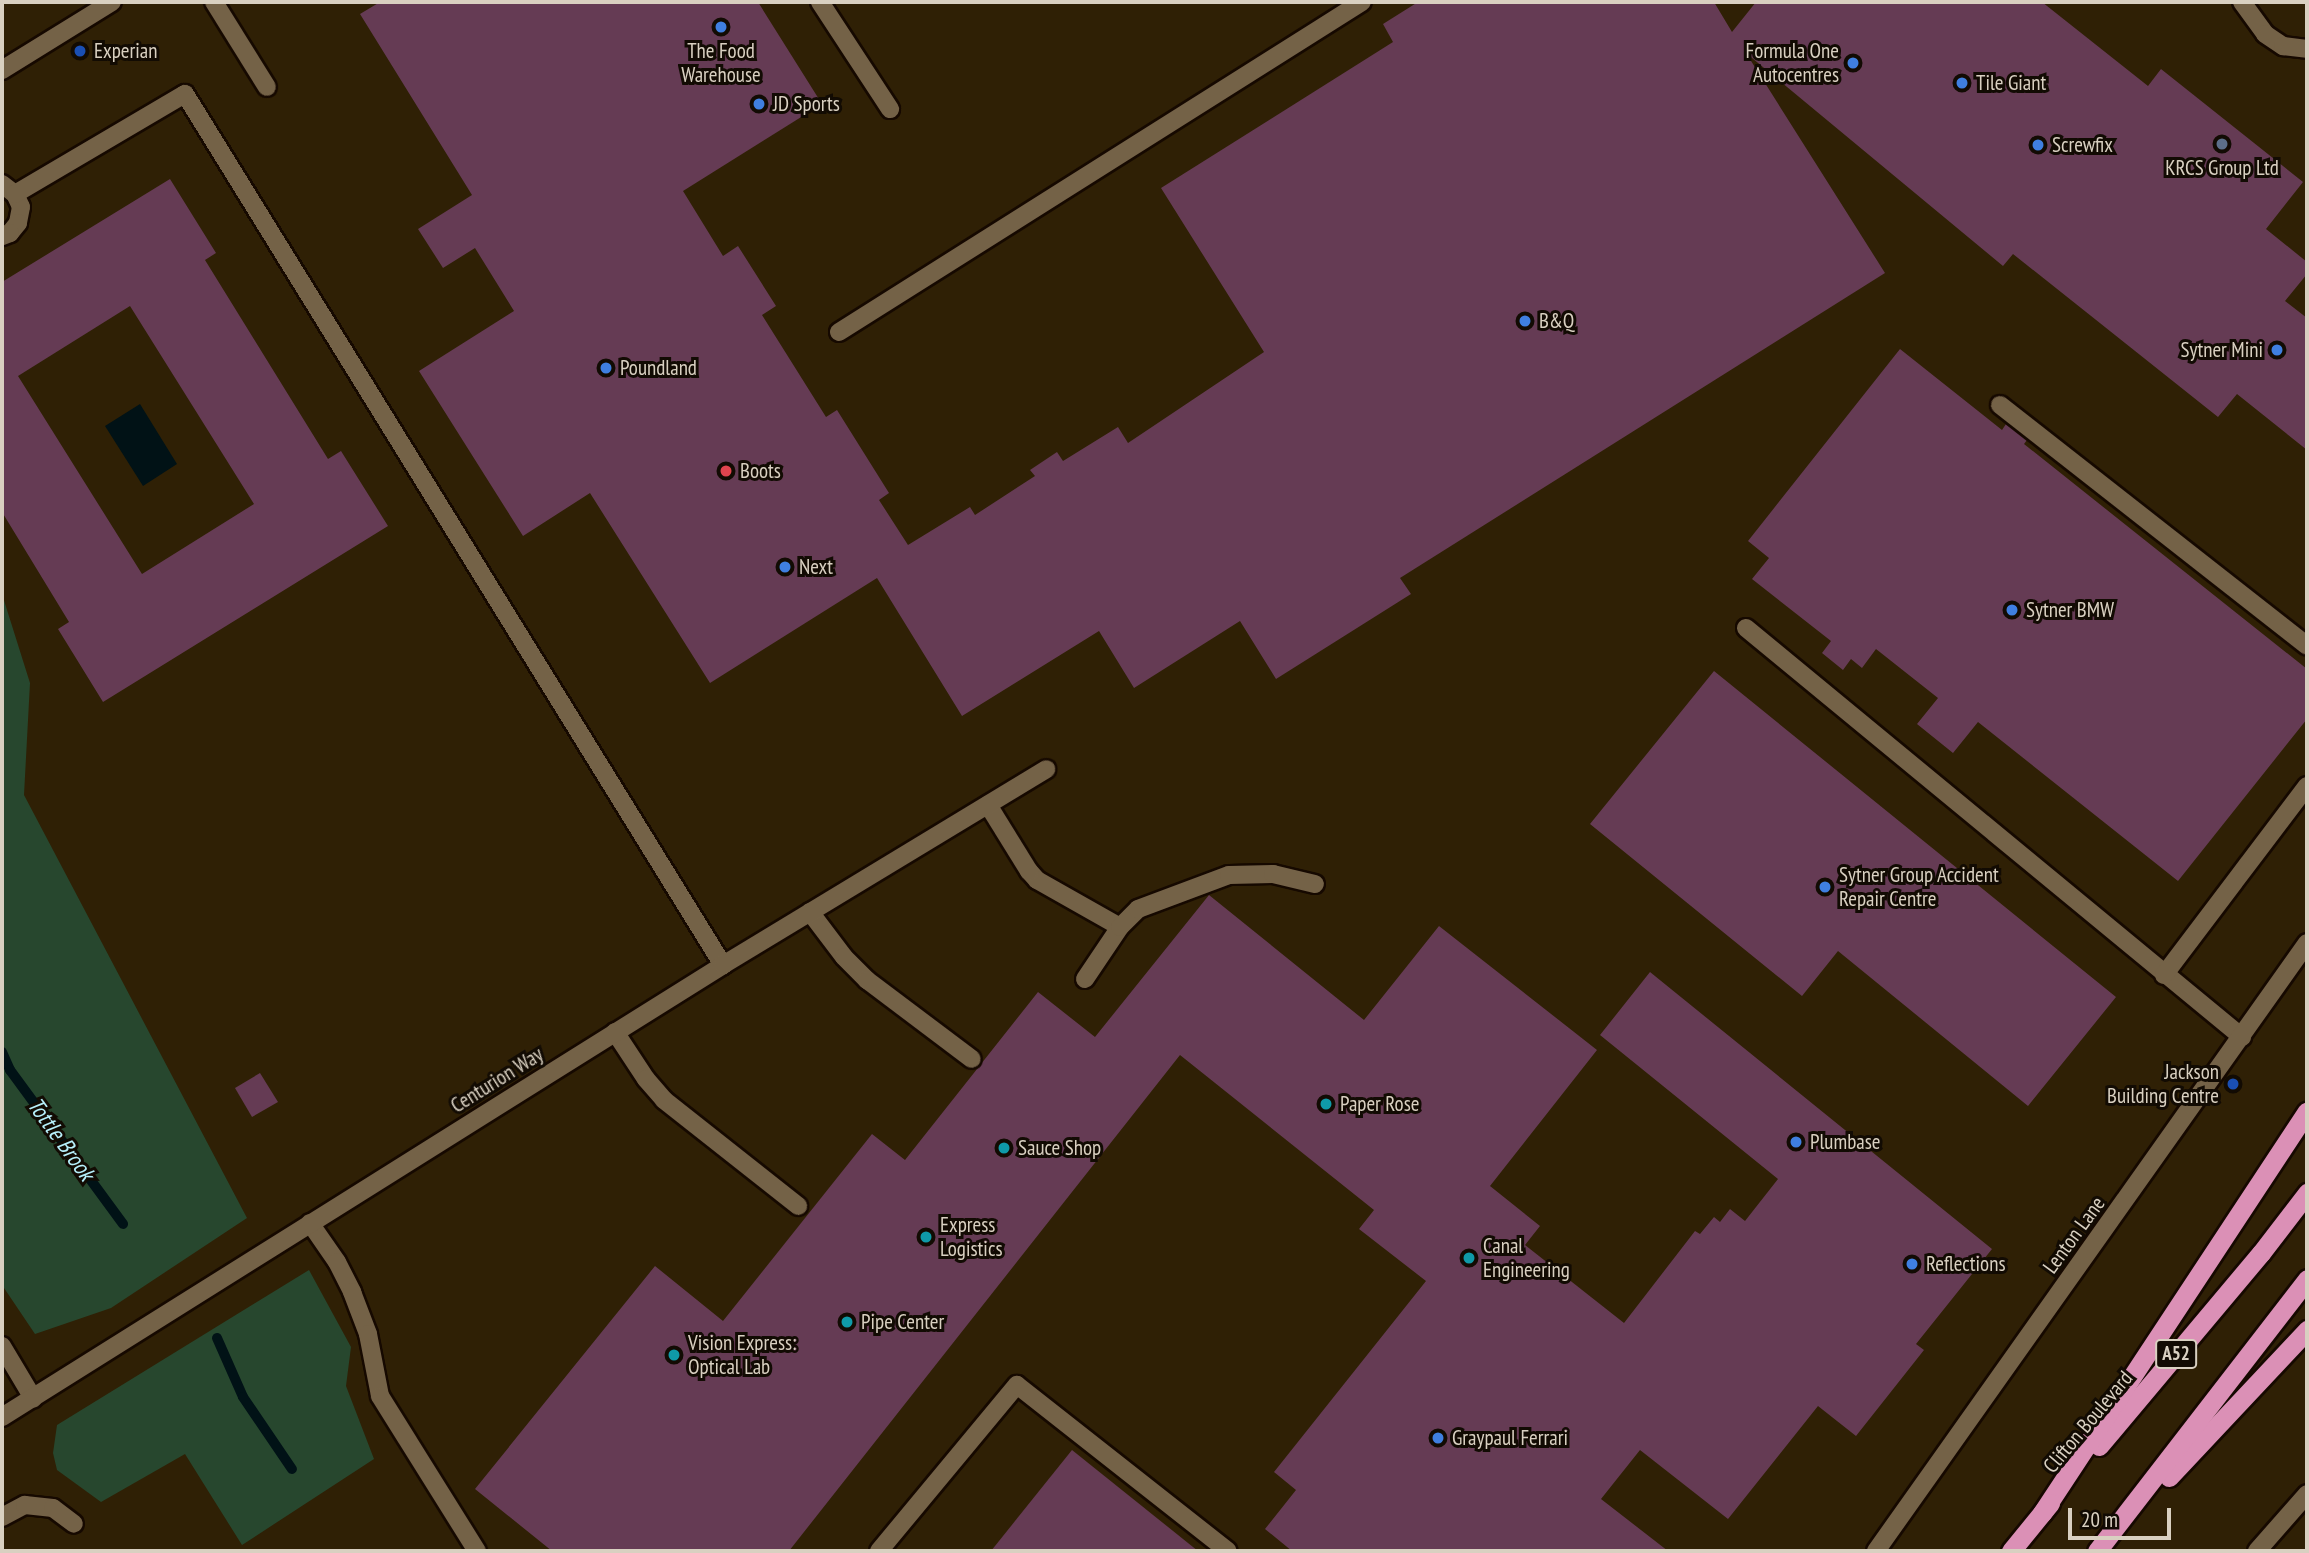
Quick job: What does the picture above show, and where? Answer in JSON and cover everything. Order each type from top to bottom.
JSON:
[{"type":"highway","points":[[2042,1513],[2307,1111]]},
{"type":"highway","name":"Clifton Boulevard","points":[[2011,1551],[2261,1252],[2307,1193]]},
{"type":"highway","points":[[2098,1551],[2307,1279]]},
{"type":"highway","points":[[2098,1551],[2307,1330]]},
{"type":"street","points":[[2,70],[112,2]]},
{"type":"street","points":[[214,2],[267,87]]},
{"type":"street","points":[[820,2],[890,109]]},
{"type":"street","points":[[839,332],[1362,2]]},
{"type":"street","points":[[2242,2],[2265,34],[2283,46],[2307,50]]},
{"type":"street","points":[[2,236],[10,233],[18,222],[21,207],[8,189],[185,93],[723,965]]},
{"type":"street","points":[[2000,405],[2307,646]]},
{"type":"street","points":[[1746,628],[2242,1037]]},
{"type":"street","name":"Centurion Way","points":[[2,1417],[615,1032],[1046,769]]},
{"type":"street","points":[[2164,975],[2307,786]]},
{"type":"street","points":[[988,805],[1037,880],[1120,927]]},
{"type":"street","points":[[1085,979],[1120,927],[1138,909],[1229,875],[1273,874],[1315,884]]},
{"type":"street","points":[[810,912],[844,957],[867,979],[972,1059]]},
{"type":"street","name":"Lenton Lane","points":[[1876,1551],[2307,943]]},
{"type":"street","points":[[615,1032],[646,1079],[664,1100],[798,1206]]},
{"type":"street","points":[[310,1223],[352,1292],[368,1334],[373,1376],[380,1396],[477,1551]]},
{"type":"street","points":[[2,1346],[33,1398]]},
{"type":"street","points":[[879,1551],[1017,1385],[1228,1551]]},
{"type":"street","points":[[2257,1551],[2307,1494]]},
{"type":"street","points":[[2,1517],[25,1505],[53,1508],[74,1524]]},
{"type":"green space","points":[[2,594],[30,683],[24,795],[247,1218],[111,1308],[35,1334],[2,1285]]},
{"type":"green space","points":[[309,1270],[351,1347],[346,1386],[374,1459],[242,1545],[185,1454],[101,1502],[57,1470],[53,1453],[57,1425]]},
{"type":"shaded area","points":[[140,404],[177,464],[143,486],[105,426]]},
{"type":"building","points":[[380,2],[758,2],[822,104],[683,191],[723,256],[738,246],[776,306],[762,315],[826,417],[837,410],[889,493],[879,500],[908,545],[970,507],[975,515],[1035,476],[1030,470],[1057,452],[1063,461],[1118,427],[1128,443],[1264,352],[1161,188],[1393,42],[1383,24],[1418,2],[1714,2],[1732,32],[1756,2],[2042,2],[2148,86],[2161,69],[2303,182],[2266,229],[2307,262],[2307,274],[2285,301],[2307,318],[2307,450],[2237,394],[2218,417],[2013,254],[2003,266],[1746,53],[1885,273],[1400,578],[1411,594],[1276,679],[1240,621],[1134,688],[1099,631],[962,716],[877,578],[710,683],[590,493],[523,536],[419,371],[514,311],[475,248],[443,268],[418,229],[472,195],[360,14]]},
{"type":"building","points":[[170,179],[216,253],[205,260],[328,459],[341,451],[388,526],[103,702],[58,629],[69,622],[2,512],[2,282]],"holes":[[[130,306],[254,504],[142,574],[18,376]]]},
{"type":"building","name":"Sytner BMW","points":[[1900,349],[2002,430],[2006,424],[2027,440],[2024,444],[2307,669],[2307,719],[2178,881],[1978,722],[1953,753],[1917,724],[1938,698],[1876,649],[1862,668],[1851,659],[1843,670],[1822,653],[1831,641],[1752,579],[1769,558],[1748,541]]},
{"type":"building","name":"Sytner Group Accident Repair Centre","points":[[1714,671],[2116,997],[2028,1106],[1838,951],[1802,996],[1590,824]]},
{"type":"building","points":[[1209,895],[1364,1020],[1439,926],[1597,1050],[1490,1186],[1540,1226],[1525,1245],[1624,1323],[1695,1231],[1700,1234],[1714,1217],[1720,1222],[1730,1209],[1745,1221],[1778,1179],[1600,1035],[1650,972],[1992,1249],[1916,1344],[1924,1350],[1856,1436],[1818,1406],[1728,1519],[1640,1450],[1601,1499],[1668,1551],[1292,1551],[1265,1529],[1296,1490],[1274,1472],[1426,1281],[1359,1229],[1374,1210],[1180,1055],[789,1551],[552,1551],[475,1489],[655,1266],[723,1321],[872,1134],[905,1160],[1038,992],[1095,1037]]},
{"type":"building","points":[[260,1073],[278,1102],[252,1117],[235,1088]]},
{"type":"building","points":[[1072,1450],[1198,1551],[991,1551]]},
{"type":"waterway","name":"Tottle Brook","points":[[2,1052],[10,1070],[123,1224]]},
{"type":"waterway","name":"Tottle Brook","points":[[217,1338],[243,1397],[292,1469]]},
{"type":"place","name":"The Food Warehouse","points":[[721,27]]},
{"type":"place","name":"Experian","points":[[80,51]]},
{"type":"place","name":"Formula One Autocentres","points":[[1853,63]]},
{"type":"place","name":"Tile Giant","points":[[1962,83]]},
{"type":"place","name":"JD Sports","points":[[759,104]]},
{"type":"place","name":"KRCS Group Ltd","points":[[2222,144]]},
{"type":"place","name":"Screwfix","points":[[2038,145]]},
{"type":"place","name":"B&Q","points":[[1525,321]]},
{"type":"place","name":"Sytner Mini","points":[[2277,350]]},
{"type":"place","name":"Poundland","points":[[606,368]]},
{"type":"place","name":"Boots","points":[[726,471]]},
{"type":"place","name":"Next","points":[[785,567]]},
{"type":"place","name":"Sytner BMW","points":[[2012,610]]},
{"type":"place","name":"Sytner Group Accident Repair Centre","points":[[1825,887]]},
{"type":"place","name":"Jackson Building Centre","points":[[2233,1084]]},
{"type":"place","name":"Paper Rose","points":[[1326,1104]]},
{"type":"place","name":"Plumbase","points":[[1796,1142]]},
{"type":"place","name":"Sauce Shop","points":[[1004,1148]]},
{"type":"place","name":"Express Logistics","points":[[926,1237]]},
{"type":"place","name":"Canal Engineering","points":[[1469,1258]]},
{"type":"place","name":"Reflections","points":[[1912,1264]]},
{"type":"place","name":"Pipe Center","points":[[847,1322]]},
{"type":"place","name":"Vision Express: Optical Lab","points":[[674,1355]]},
{"type":"place","name":"Graypaul Ferrari","points":[[1438,1438]]}]
